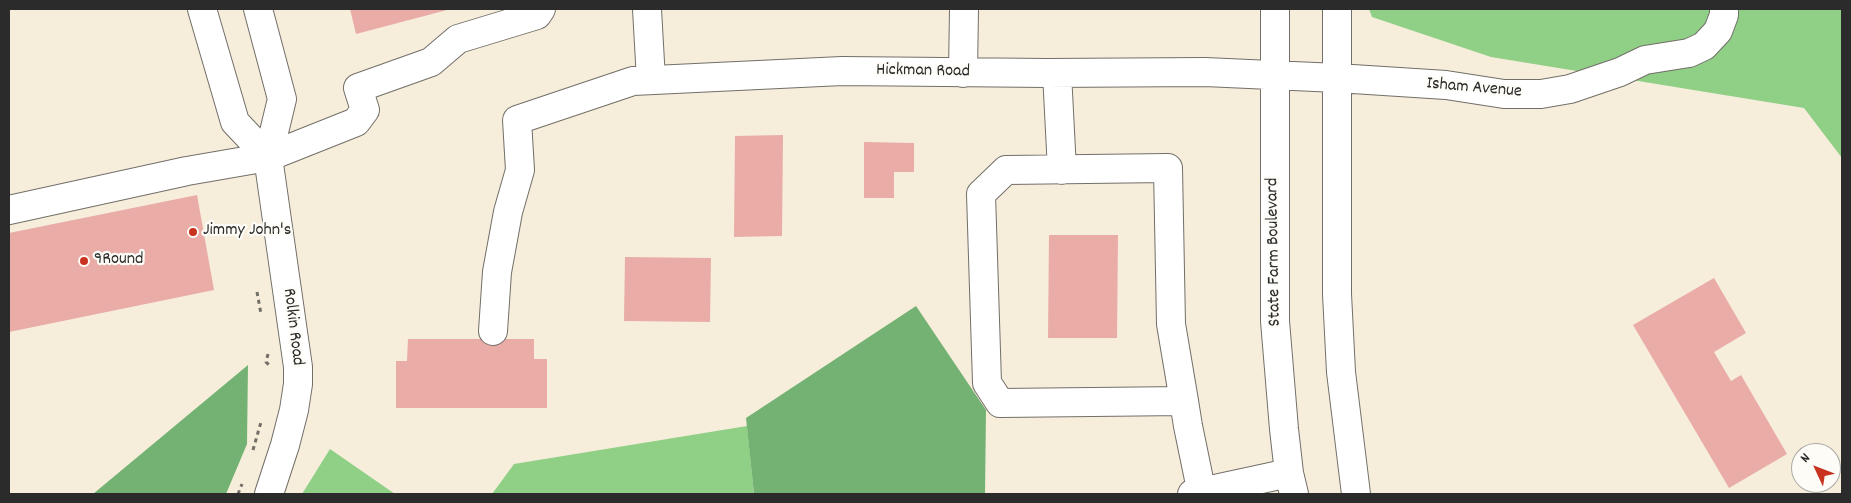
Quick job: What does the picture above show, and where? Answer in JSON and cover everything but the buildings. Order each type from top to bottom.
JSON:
[{"type":"street","points":[[202,9],[236,122],[268,157]]},
{"type":"street","name":"Rolkin Road","points":[[258,9],[282,99],[268,157],[298,367],[298,384],[285,446],[269,494]]},
{"type":"street","points":[[9,210],[187,171],[268,157],[356,122],[365,110],[358,88],[431,62],[458,39],[537,15],[541,9]]},
{"type":"street","points":[[647,9],[651,80]]},
{"type":"street","points":[[963,73],[964,9]]},
{"type":"street","name":"State Farm Boulevard","points":[[1274,9],[1275,320],[1291,483]]},
{"type":"street","points":[[1336,9],[1337,294],[1341,372],[1356,494]]},
{"type":"street","name":"Isham Avenue","points":[[1336,78],[1446,85],[1504,94],[1541,94],[1570,89],[1620,72],[1645,60],[1689,53],[1704,46],[1721,20]]},
{"type":"street","name":"Hickman Road","points":[[493,331],[499,264],[508,212],[520,170],[517,120],[632,81],[842,71],[1057,74],[1205,72],[1336,78]]},
{"type":"street","points":[[1057,74],[1062,170]]},
{"type":"street","points":[[1184,401],[1000,403],[987,382],[981,194],[1006,170],[1168,168],[1171,324],[1184,401],[1199,493],[1291,483]]},
{"type":"path","points":[[268,355],[266,362],[272,368]]},
{"type":"path","points":[[251,456],[263,414]]},
{"type":"path","points":[[238,494],[244,480]]},
{"type":"green space","points":[[1369,9],[1842,9],[1842,158],[1804,108],[1491,57],[1372,17]]},
{"type":"green space","points":[[916,306],[986,410],[985,494],[754,494],[746,418]]},
{"type":"green space","points":[[248,365],[247,444],[226,494],[93,494]]},
{"type":"green space","points":[[747,426],[754,494],[492,494],[514,464]]},
{"type":"green space","points":[[330,449],[395,494],[302,494]]},
{"type":"place","name":"Jimmy John's","points":[[193,232]]},
{"type":"place","name":"9Round","points":[[84,261]]}]
